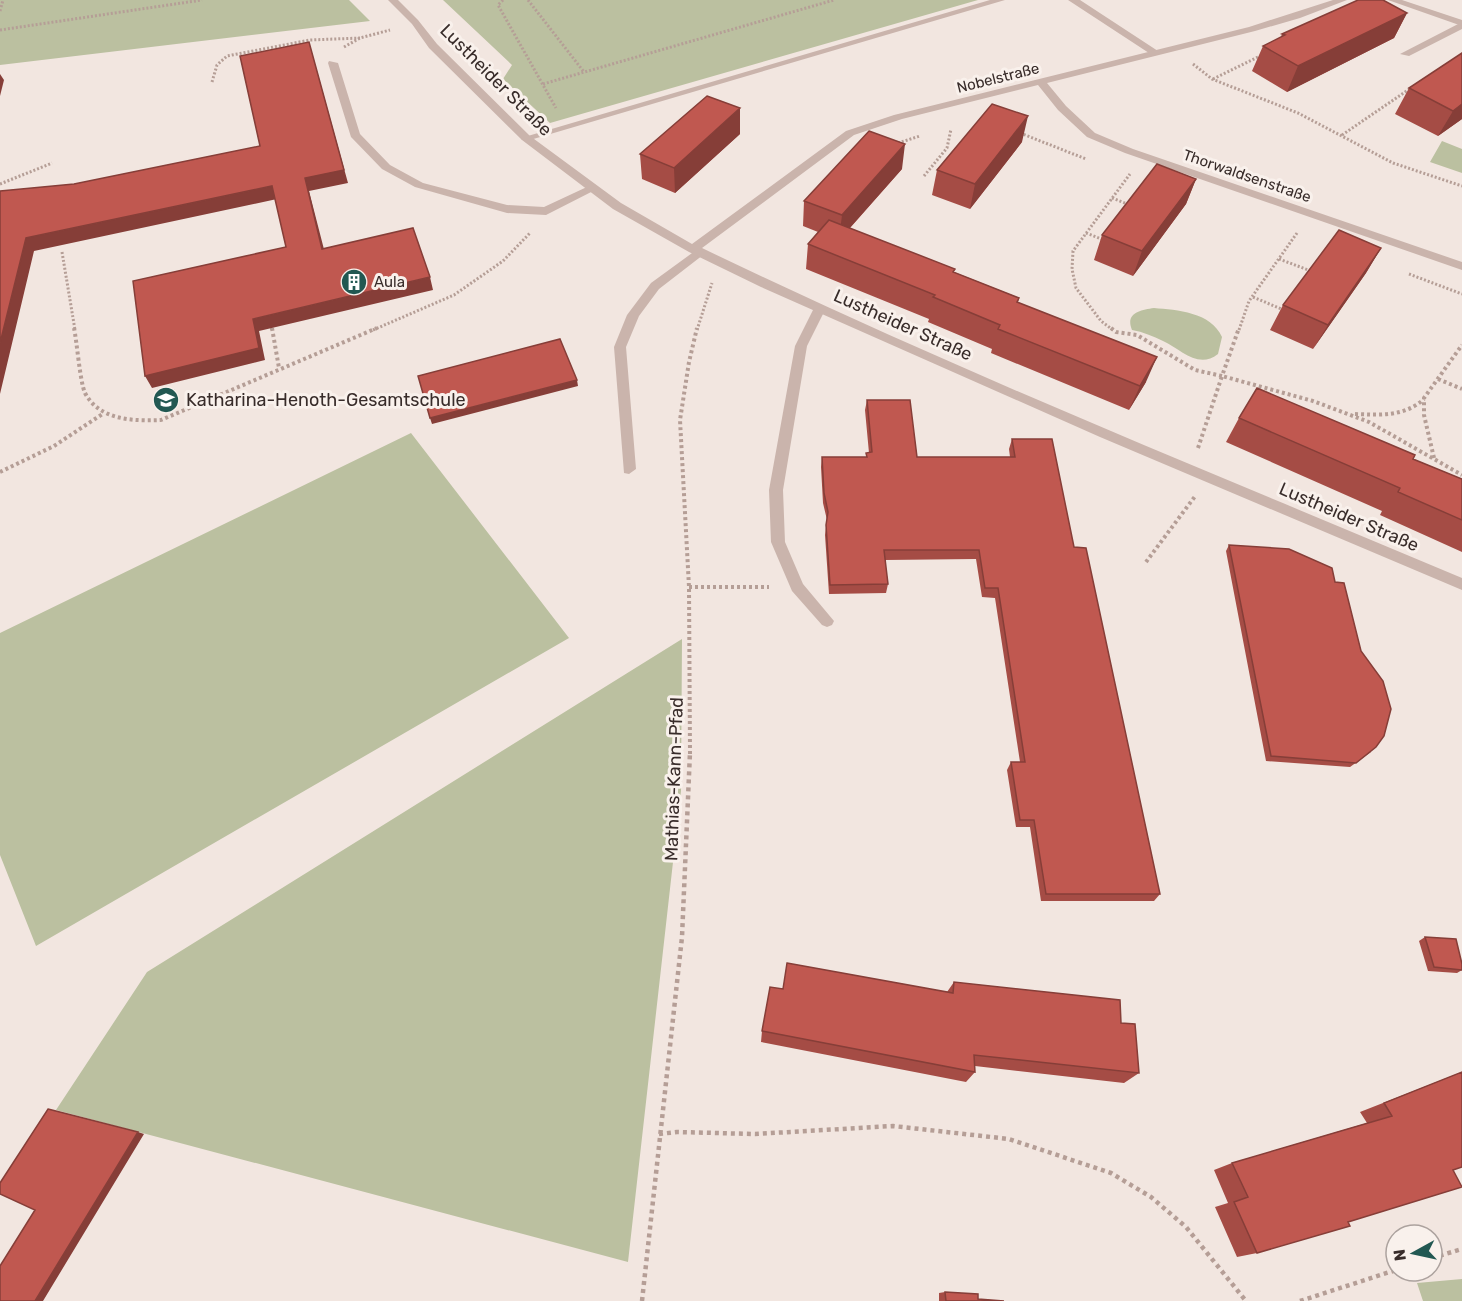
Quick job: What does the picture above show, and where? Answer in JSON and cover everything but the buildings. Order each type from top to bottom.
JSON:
[{"type":"street","name":"Lustheider Straße","points":[[393,0],[416,22],[433,46],[526,138],[617,206],[696,251],[820,308],[1191,470],[1462,584]]},
{"type":"street","points":[[526,138],[1000,0]]},
{"type":"street","points":[[1073,0],[1156,53]]},
{"type":"street","name":"Nobelstraße","points":[[629,469],[620,347],[633,315],[655,286],[696,251],[850,133],[898,117],[1042,83],[1297,16],[1342,0]]},
{"type":"street","points":[[1393,0],[1462,24]]},
{"type":"street","points":[[1405,54],[1462,24]]},
{"type":"street","points":[[333,63],[354,135],[386,167],[419,185],[507,209],[546,211],[593,188]]},
{"type":"street","name":"Thorwaldsenstraße","points":[[1042,83],[1062,108],[1091,135],[1129,151],[1462,266]]},
{"type":"street","points":[[820,308],[801,346],[776,490],[778,542],[797,587],[827,621]]},
{"type":"path","points":[[0,12],[3,0]]},
{"type":"path","points":[[0,30],[202,0]]},
{"type":"path","points":[[503,0],[498,4],[567,127]]},
{"type":"path","points":[[528,0],[584,72]]},
{"type":"path","points":[[543,84],[834,0]]},
{"type":"path","points":[[333,63],[336,51],[360,39],[416,22]]},
{"type":"path","points":[[212,82],[218,65],[227,56],[310,40],[360,39]]},
{"type":"path","points":[[1174,49],[1212,79],[1298,113],[1393,163],[1462,186]]},
{"type":"path","points":[[1342,135],[1411,88]]},
{"type":"path","points":[[1402,94],[1408,98]]},
{"type":"path","points":[[924,176],[949,144],[953,134],[951,129]]},
{"type":"path","points":[[0,184],[52,163]]},
{"type":"path","points":[[1130,174],[1073,251],[1072,269],[1076,288],[1101,321],[1116,332],[1137,335],[1195,370],[1313,401],[1351,414],[1462,475]]},
{"type":"path","points":[[1112,198],[1136,207]]},
{"type":"path","points":[[62,252],[85,393],[104,413],[132,421],[161,420],[454,295],[503,261],[529,235],[546,211]]},
{"type":"path","points":[[1086,233],[1111,243]]},
{"type":"path","points":[[1191,470],[1221,376],[1252,297],[1297,233]]},
{"type":"path","points":[[1279,259],[1315,273]]},
{"type":"path","name":"Mathias-Kann-Pfad","points":[[642,1301],[658,1134],[682,938],[692,724],[689,587],[680,420],[689,362],[702,309],[721,261]]},
{"type":"path","points":[[1252,297],[1287,311]]},
{"type":"path","points":[[270,314],[279,368]]},
{"type":"path","points":[[1351,414],[1380,415],[1418,406],[1462,345]]},
{"type":"path","points":[[1438,379],[1462,389]]},
{"type":"path","points":[[1424,398],[1424,415],[1434,459]]},
{"type":"path","points":[[0,472],[63,442],[104,413]]},
{"type":"path","points":[[1146,562],[1188,505]]},
{"type":"path","points":[[689,587],[797,587]]},
{"type":"path","points":[[658,1134],[677,1132],[755,1134],[893,1126],[1009,1139],[1112,1173],[1151,1197],[1186,1227],[1246,1301]]},
{"type":"path","points":[[1444,1254],[1462,1249]]},
{"type":"path","points":[[1300,1301],[1384,1274]]},
{"type":"green space","points":[[0,0],[349,0],[370,21],[0,65]]},
{"type":"green space","points":[[443,0],[978,0],[550,123],[503,79],[512,65]]},
{"type":"green space","points":[[1442,141],[1462,149],[1462,173],[1430,162]]},
{"type":"green space","points":[[1154,308],[1193,314],[1210,322],[1222,337],[1218,354],[1204,360],[1197,359],[1155,337],[1132,330],[1130,324],[1135,313]]},
{"type":"green space","points":[[411,433],[569,638],[36,946],[0,855],[0,633]]},
{"type":"green space","points":[[682,639],[681,791],[628,1262],[56,1110],[147,972]]},
{"type":"green space","points":[[1462,1279],[1462,1301],[1423,1301],[1417,1283],[1444,1283],[1444,1281]]},
{"type":"place","name":"Aula","points":[[354,282]]},
{"type":"place","name":"Katharina-Henoth-Gesamtschule","points":[[166,400]]}]
